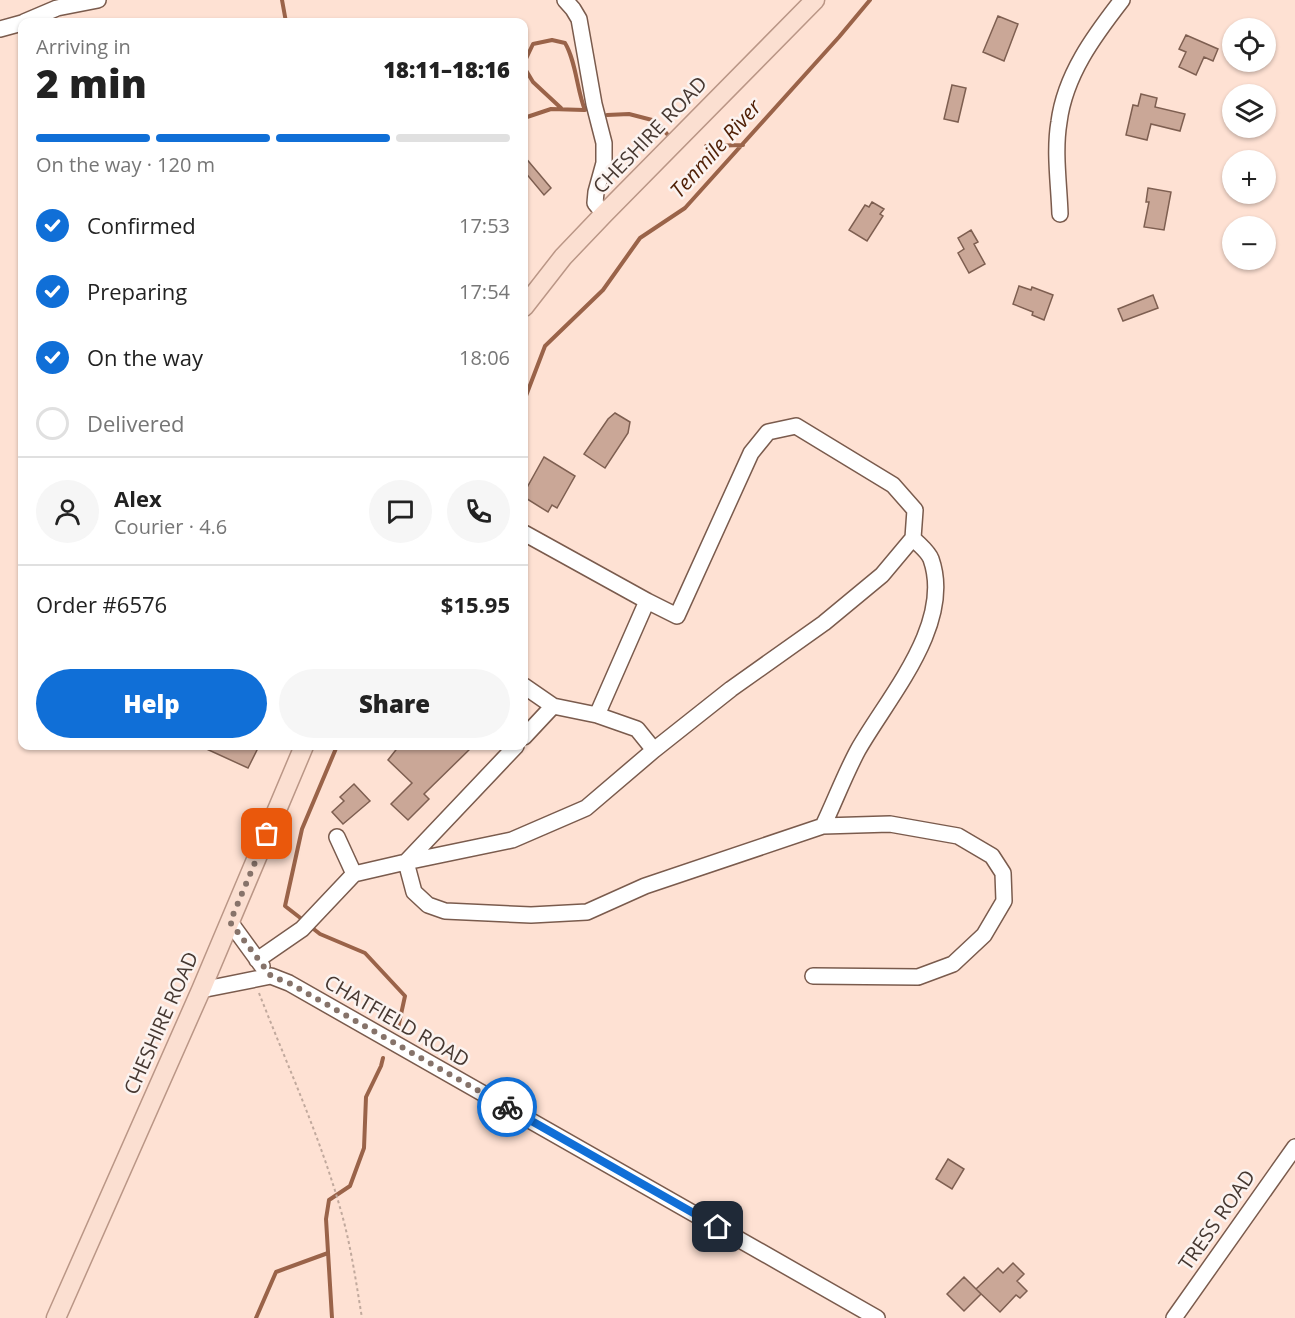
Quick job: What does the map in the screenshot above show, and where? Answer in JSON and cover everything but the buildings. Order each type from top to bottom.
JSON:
[{"type":"main road","name":"CHESHIRE ROAD","points":[[528,302],[563,257],[604,214],[816,0]]},
{"type":"main road","name":"CHESHIRE ROAD","points":[[56,1318],[201,990],[302,750]]},
{"type":"street","points":[[34,18],[57,8],[98,0]]},
{"type":"street","points":[[566,0],[579,19],[603,143],[603,163],[595,203],[604,214]]},
{"type":"street","points":[[1060,214],[1059,121],[1068,85],[1084,53],[1122,0]]},
{"type":"street","points":[[0,29],[18,24]]},
{"type":"street","points":[[257,960],[308,923],[354,874],[512,840],[586,808],[731,689],[824,623],[882,574],[913,538],[915,510],[893,485],[796,426],[768,432],[751,453],[677,616],[528,535]]},
{"type":"street","points":[[823,826],[857,752],[913,662],[931,621],[936,583],[930,557],[913,538]]},
{"type":"street","points":[[597,715],[647,601]]},
{"type":"street","points":[[528,689],[553,706],[597,715],[637,729],[654,750]]},
{"type":"street","points":[[528,733],[553,706]]},
{"type":"street","points":[[406,862],[512,750]]},
{"type":"street","points":[[406,862],[414,892],[428,905],[444,911],[531,915],[587,912],[645,885],[823,826],[891,824],[958,836],[992,856],[1004,873],[1004,901],[984,935],[953,964],[918,977],[813,976]]},
{"type":"street","points":[[337,837],[354,874]]},
{"type":"street","name":"CHATFIELD ROAD","points":[[230,922],[271,976],[289,983],[877,1318]]},
{"type":"street","points":[[201,990],[271,976]]},
{"type":"street","name":"TRESS ROAD","points":[[1174,1318],[1295,1147]]},
{"type":"path","points":[[254,979],[319,1145],[340,1208],[350,1244],[362,1318]]},
{"type":"waterway","points":[[282,0],[285,18]]},
{"type":"waterway","name":"Tenmile River","points":[[528,391],[545,346],[603,290],[640,238],[685,208],[870,0]]},
{"type":"waterway","points":[[528,55],[533,44],[552,40],[565,43],[572,58],[585,110]]},
{"type":"waterway","points":[[528,74],[533,82],[561,108]]},
{"type":"waterway","points":[[528,117],[551,109],[584,110]]},
{"type":"waterway","points":[[607,115],[629,114],[656,121],[667,134]]},
{"type":"waterway","points":[[706,146],[743,145]]},
{"type":"waterway","name":"Tenmile River","points":[[303,920],[285,906],[302,829],[335,750]]},
{"type":"waterway","name":"Tenmile River","points":[[311,927],[320,934],[365,953],[405,996],[398,1028]]},
{"type":"waterway","name":"Tenmile River","points":[[332,1318],[326,1219],[329,1200],[350,1186],[364,1148],[366,1097],[383,1058]]},
{"type":"waterway","points":[[256,1318],[276,1272],[328,1253]]},
{"type":"way so far","points":[[267,834],[230,922],[271,976],[289,983],[507,1107]]},
{"type":"route","points":[[507,1107],[718,1227]]}]
